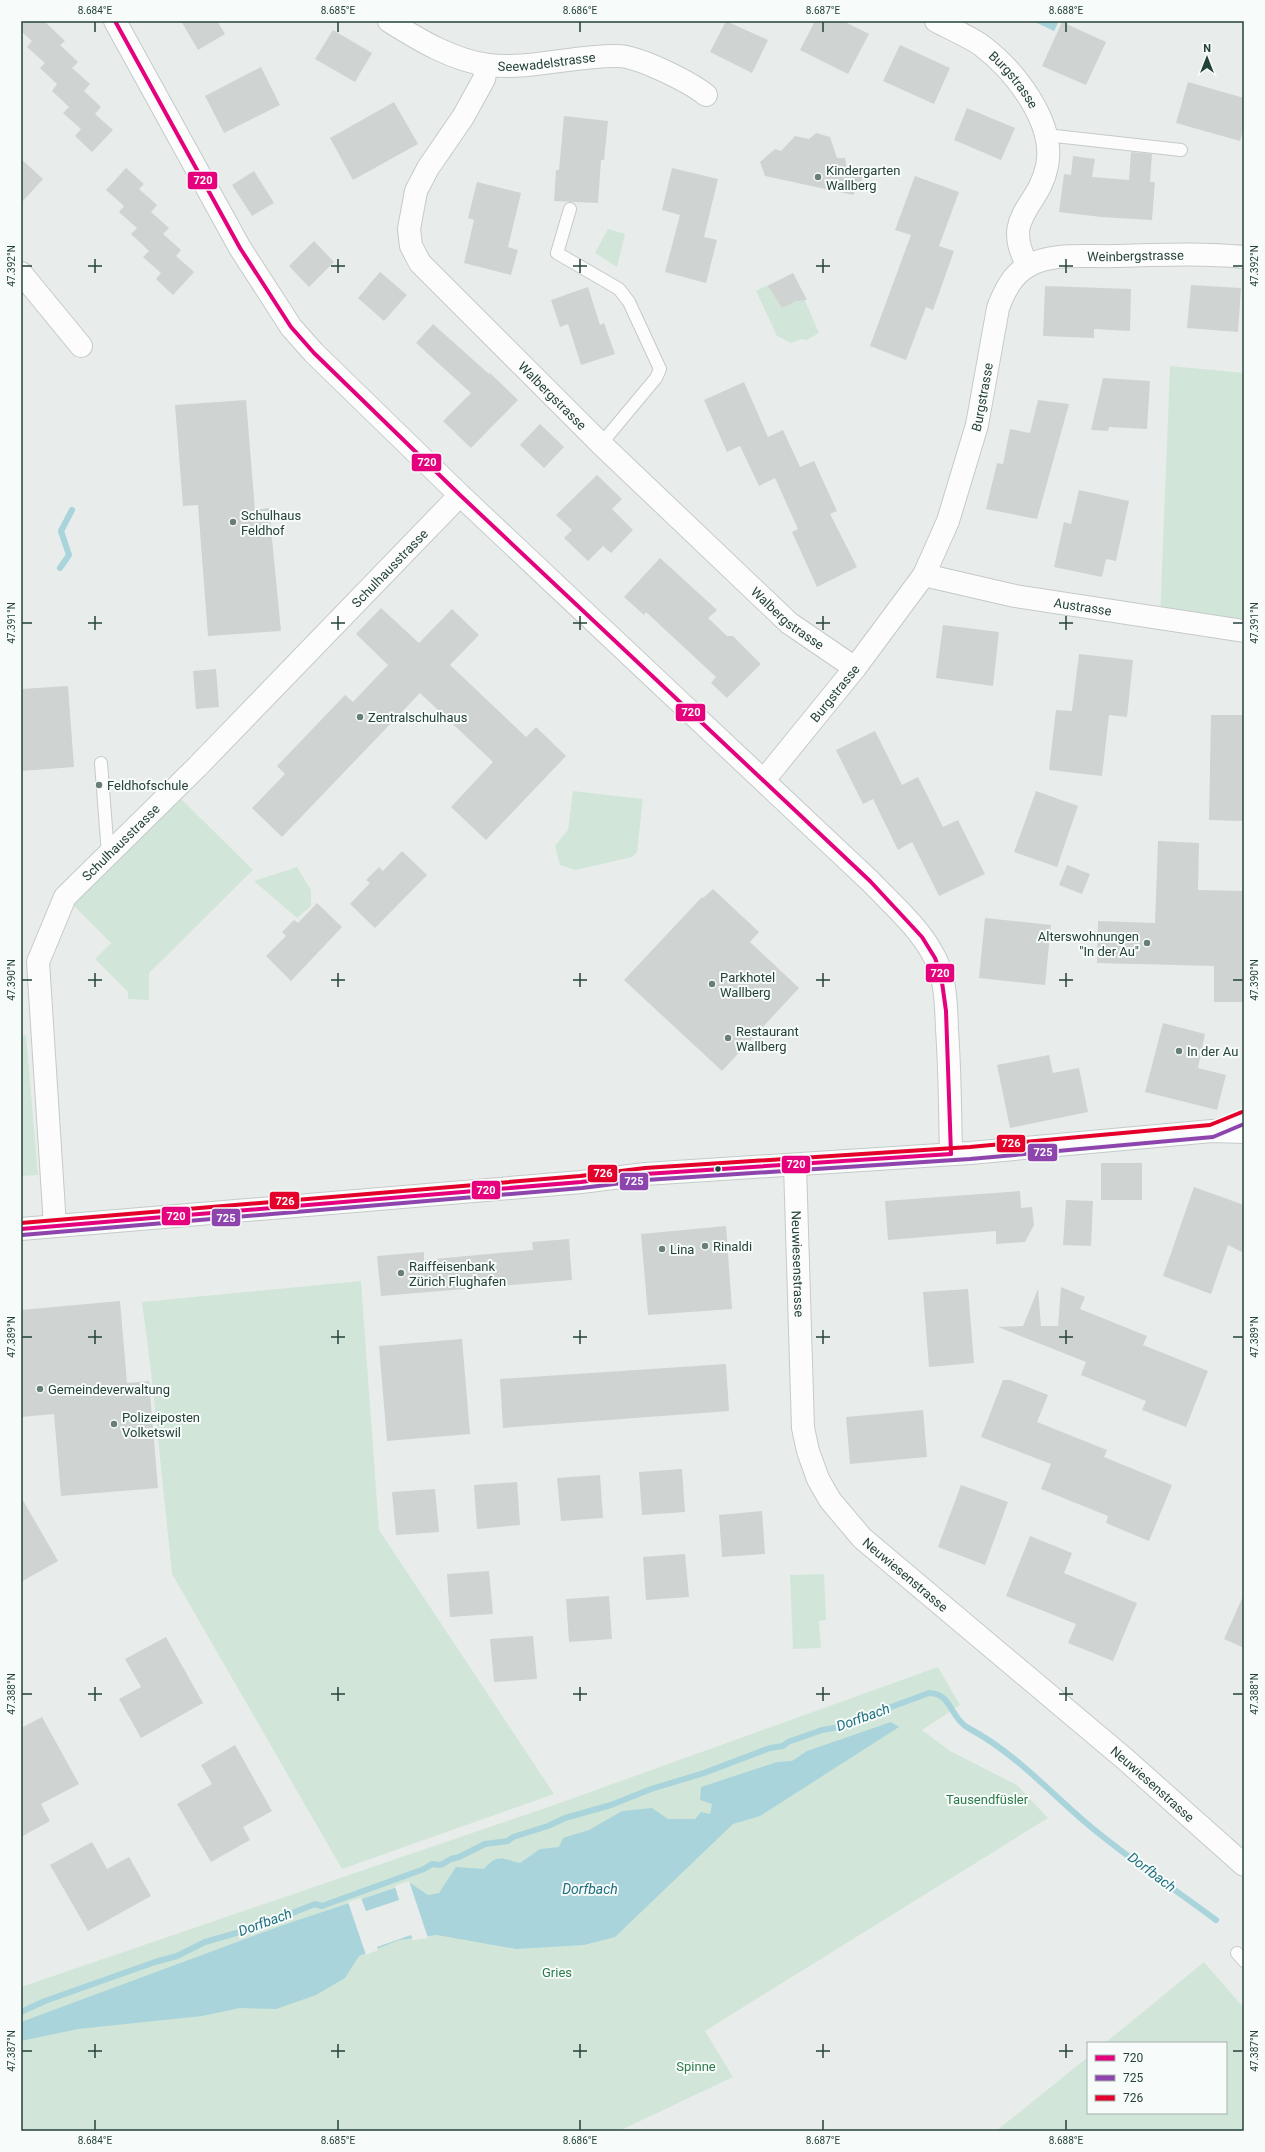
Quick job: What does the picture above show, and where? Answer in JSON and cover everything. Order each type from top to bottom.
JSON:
[{"type":"street","points":[[115,21],[240,248],[291,327],[314,353],[460,494],[764,780],[902,914],[929,946],[936,960],[944,986],[947,1017],[951,1154]]},
{"type":"street","name":"Seewadelstrasse","points":[[389,21],[420,41],[456,57],[487,64],[513,66],[619,56],[643,62],[706,94]]},
{"type":"street","name":"Burgstrasse","points":[[764,780],[854,668],[924,575],[948,521],[977,425],[998,308],[1005,291],[1014,277],[1028,266],[1020,251],[1018,226],[1043,178],[1047,166],[1046,135],[1031,100],[1000,60],[980,44],[936,21]]},
{"type":"street","name":"Walbergstrasse","points":[[487,64],[484,79],[463,117],[428,168],[416,191],[409,229],[411,246],[420,263],[601,444],[789,623],[854,668]]},
{"type":"street","name":"Weinbergstrasse","points":[[1028,266],[1045,260],[1065,257],[1165,255],[1244,257]]},
{"type":"street","points":[[21,273],[81,346]]},
{"type":"street","name":"Schulhausstrasse","points":[[55,1226],[38,962],[65,897],[197,767],[460,494]]},
{"type":"street","name":"Austrasse","points":[[924,575],[1015,596],[1244,632]]},
{"type":"street","points":[[21,1229],[565,1183],[645,1174],[951,1154],[1212,1131],[1244,1132]]},
{"type":"street","name":"Neuwiesenstrasse","points":[[795,1165],[803,1428],[810,1460],[830,1500],[862,1538],[884,1558],[1125,1758],[1244,1865]]},
{"type":"lane","points":[[1046,135],[1180,150]]},
{"type":"lane","points":[[570,209],[557,253],[618,289],[629,302],[660,369],[656,378],[601,444]]},
{"type":"lane","points":[[101,763],[108,854]]},
{"type":"lane","points":[[1212,1131],[1244,1117]]},
{"type":"green space","points":[[608,229],[625,234],[617,267],[595,253]]},
{"type":"green space","points":[[793,273],[819,333],[807,340],[801,339],[791,343],[777,336],[756,291]]},
{"type":"green space","points":[[1170,366],[1244,373],[1244,619],[1241,618],[1240,631],[1160,619]]},
{"type":"green space","points":[[573,791],[643,799],[637,852],[632,857],[576,870],[560,865],[555,846],[568,830]]},
{"type":"green space","points":[[179,797],[253,870],[149,973],[149,1000],[128,999],[128,992],[95,959],[111,943],[72,904]]},
{"type":"green space","points":[[297,867],[311,890],[311,906],[297,918],[254,881]]},
{"type":"green space","points":[[26,1035],[38,1175],[21,1176],[21,1036]]},
{"type":"green space","points":[[361,1281],[379,1530],[554,1794],[342,1869],[172,1574],[151,1371],[142,1302]]},
{"type":"green space","points":[[824,1574],[826,1620],[819,1621],[821,1648],[793,1649],[790,1575]]},
{"type":"green space","name":"Gries","points":[[938,1667],[960,1705],[922,1730],[950,1751],[1017,1785],[1048,1818],[705,2031],[733,2077],[619,2131],[21,2131],[21,1987],[557,1804]]},
{"type":"green space","points":[[1204,1962],[1244,2008],[1244,2131],[996,2131],[1087,2058],[1087,2114],[1227,2114],[1227,2042],[1106,2042]]},
{"type":"water","points":[[1033,21],[1059,21],[1054,31]]},
{"type":"water","name":"Dorfbach","points":[[891,1722],[899,1727],[760,1816],[733,1824],[615,1937],[584,1945],[516,1949],[437,1935],[399,1940],[359,1956],[345,1978],[316,1995],[276,2009],[240,2008],[202,2016],[78,2029],[21,2041],[21,2022],[286,1924],[410,1883],[428,1895],[439,1893],[456,1867],[484,1869],[492,1861],[500,1858],[520,1863],[540,1849],[559,1847],[563,1838],[589,1830],[622,1811],[652,1808],[668,1819],[695,1819],[701,1812],[710,1814],[712,1804],[700,1800],[701,1787],[777,1762],[792,1761],[807,1751]]},
{"type":"pier","points":[[409,1881],[428,1938],[413,1940],[411,1935],[377,1947],[378,1950],[366,1955],[348,1902],[361,1898],[366,1911],[399,1900],[395,1886]]},
{"type":"building","points":[[21,21],[44,21],[65,41],[60,45],[78,62],[72,68],[90,84],[84,91],[101,107],[95,114],[113,130],[92,152],[75,136],[81,129],[63,113],[69,107],[52,91],[57,84],[40,68],[45,63],[27,47],[32,41],[21,31]]},
{"type":"building","points":[[181,21],[217,21],[225,34],[198,50]]},
{"type":"building","points":[[726,21],[768,40],[752,73],[710,52]]},
{"type":"building","points":[[815,21],[843,21],[869,34],[848,74],[800,50]]},
{"type":"building","points":[[1062,22],[1106,42],[1086,85],[1042,66]]},
{"type":"building","points":[[333,30],[372,53],[355,82],[315,59]]},
{"type":"building","points":[[900,45],[950,68],[934,104],[883,81]]},
{"type":"building","points":[[261,67],[280,105],[224,133],[205,96]]},
{"type":"building","points":[[1188,82],[1244,98],[1244,127],[1240,141],[1176,123]]},
{"type":"building","points":[[394,102],[418,144],[353,180],[330,138]]},
{"type":"building","points":[[967,108],[1015,128],[1001,160],[954,140]]},
{"type":"building","points":[[564,116],[608,121],[604,160],[601,160],[598,203],[554,201],[556,170],[559,170]]},
{"type":"building","points":[[816,133],[830,137],[837,158],[845,158],[847,169],[865,174],[853,195],[765,176],[760,162],[775,149],[781,151],[795,136],[809,139]]},
{"type":"building","points":[[1131,152],[1152,154],[1150,182],[1155,182],[1152,220],[1101,217],[1059,212],[1064,174],[1071,175],[1073,156],[1095,159],[1092,177],[1129,180]]},
{"type":"building","points":[[21,159],[43,179],[21,203]]},
{"type":"building","points":[[126,168],[144,184],[139,189],[157,205],[151,212],[169,228],[163,234],[181,250],[176,256],[194,272],[173,295],[156,279],[161,273],[143,257],[149,251],[131,234],[137,228],[119,212],[124,206],[106,190]]},
{"type":"building","points":[[672,168],[718,179],[704,237],[717,240],[706,283],[665,272],[680,215],[662,210]]},
{"type":"building","points":[[254,171],[274,203],[252,216],[232,185]]},
{"type":"building","points":[[915,176],[959,192],[939,246],[954,251],[933,310],[926,307],[906,360],[870,346],[911,235],[895,230]]},
{"type":"building","points":[[477,182],[521,193],[508,247],[518,250],[511,275],[464,263],[474,220],[468,218]]},
{"type":"building","points":[[314,241],[334,262],[309,287],[289,266]]},
{"type":"building","points":[[380,272],[407,295],[384,321],[358,298]]},
{"type":"building","points":[[793,273],[807,300],[796,301],[782,308],[768,286]]},
{"type":"building","points":[[1191,285],[1241,288],[1238,332],[1187,328]]},
{"type":"building","points":[[1045,286],[1131,289],[1130,331],[1094,329],[1094,338],[1043,336]]},
{"type":"building","points":[[588,287],[600,325],[604,323],[615,354],[581,365],[568,324],[560,327],[551,300]]},
{"type":"building","points":[[433,324],[489,374],[490,373],[518,400],[471,448],[443,421],[471,393],[416,343]]},
{"type":"building","points":[[1103,378],[1150,381],[1147,429],[1109,427],[1108,431],[1091,430]]},
{"type":"building","points":[[744,382],[768,437],[783,430],[800,467],[814,461],[837,511],[830,514],[857,567],[817,587],[792,532],[798,529],[775,478],[759,486],[740,446],[727,452],[704,400]]},
{"type":"building","name":"Schulhaus Feldhof","points":[[246,400],[255,510],[269,508],[281,631],[208,636],[198,505],[183,506],[175,405]]},
{"type":"building","points":[[1038,400],[1069,404],[1037,519],[986,509],[997,463],[1003,464],[1010,429],[1030,433]]},
{"type":"building","points":[[540,424],[564,447],[544,468],[520,445]]},
{"type":"building","points":[[597,475],[622,499],[612,509],[633,530],[611,553],[603,546],[588,561],[564,538],[572,530],[556,515]]},
{"type":"building","points":[[1079,490],[1129,501],[1116,561],[1106,559],[1102,577],[1054,567],[1064,522],[1071,524]]},
{"type":"building","points":[[660,558],[717,610],[708,618],[727,636],[733,636],[761,664],[727,698],[711,683],[716,677],[646,612],[644,615],[624,597]]},
{"type":"building","name":"Zentralschulhaus","points":[[381,608],[419,643],[452,609],[479,635],[450,665],[526,737],[536,727],[566,756],[486,840],[451,807],[493,762],[420,693],[282,837],[252,808],[285,774],[277,766],[345,695],[353,702],[388,665],[356,634]]},
{"type":"building","points":[[943,625],[999,632],[993,686],[936,678]]},
{"type":"building","points":[[1079,654],[1133,660],[1127,717],[1109,715],[1102,776],[1049,770],[1056,710],[1072,711]]},
{"type":"building","points":[[216,669],[219,707],[196,709],[193,671]]},
{"type":"building","points":[[68,686],[74,767],[21,771],[21,689]]},
{"type":"building","points":[[1211,715],[1244,715],[1244,821],[1209,820]]},
{"type":"building","points":[[875,731],[902,785],[918,777],[943,827],[958,820],[985,874],[939,896],[912,842],[898,850],[873,799],[863,804],[836,750]]},
{"type":"building","points":[[1036,791],[1078,806],[1057,867],[1014,852]]},
{"type":"building","points":[[1158,841],[1199,843],[1198,890],[1244,891],[1244,1002],[1214,1002],[1214,966],[1097,963],[1098,921],[1155,923]]},
{"type":"building","points":[[402,851],[427,875],[375,928],[350,904],[370,883],[366,880],[379,867],[383,871]]},
{"type":"building","points":[[1067,865],[1090,874],[1082,894],[1059,885]]},
{"type":"building","name":"Parkhotel Wallberg","points":[[713,889],[759,932],[750,942],[799,988],[722,1071],[624,980],[702,897],[703,898]]},
{"type":"building","points":[[317,903],[342,927],[291,981],[266,956],[286,936],[282,932],[294,920],[298,923]]},
{"type":"building","points":[[985,918],[1051,925],[1045,985],[979,978]]},
{"type":"building","name":"In der Au","points":[[1163,1023],[1205,1034],[1198,1068],[1226,1075],[1217,1110],[1145,1092]]},
{"type":"building","points":[[1049,1055],[1053,1073],[1079,1068],[1088,1112],[1010,1128],[997,1065]]},
{"type":"building","points":[[1101,1163],[1142,1163],[1142,1200],[1101,1200]]},
{"type":"building","points":[[1194,1187],[1244,1205],[1244,1253],[1228,1245],[1211,1294],[1163,1276]]},
{"type":"building","points":[[1020,1191],[1021,1208],[1032,1207],[1034,1225],[1025,1242],[996,1244],[996,1231],[888,1240],[885,1201]]},
{"type":"building","points":[[1066,1200],[1093,1201],[1091,1246],[1063,1245]]},
{"type":"building","points":[[726,1226],[732,1309],[648,1315],[641,1234]]},
{"type":"building","points":[[569,1239],[572,1280],[381,1296],[377,1256],[424,1252],[424,1260],[533,1250],[532,1242]]},
{"type":"building","points":[[1061,1287],[1085,1297],[1080,1309],[1147,1336],[1143,1345],[1208,1371],[1186,1427],[1142,1410],[1146,1401],[1081,1375],[1086,1362],[998,1327],[1023,1326],[1038,1289],[1041,1326],[1058,1326]]},
{"type":"building","points":[[968,1289],[974,1363],[929,1367],[923,1292]]},
{"type":"building","points":[[120,1301],[127,1383],[149,1381],[158,1488],[61,1496],[54,1414],[21,1417],[21,1310]]},
{"type":"building","points":[[462,1339],[470,1434],[387,1441],[379,1346]]},
{"type":"building","points":[[726,1364],[729,1411],[503,1428],[500,1379]]},
{"type":"building","points":[[1003,1380],[1010,1380],[1048,1395],[1037,1422],[1107,1450],[1104,1457],[1172,1485],[1149,1541],[1106,1523],[1108,1516],[1041,1489],[1051,1464],[981,1437]]},
{"type":"building","points":[[923,1410],[927,1457],[850,1464],[846,1417]]},
{"type":"building","points":[[682,1469],[685,1512],[642,1515],[639,1472]]},
{"type":"building","points":[[600,1475],[603,1518],[561,1521],[557,1478]]},
{"type":"building","points":[[517,1482],[520,1525],[477,1529],[474,1485]]},
{"type":"building","points":[[961,1485],[1008,1502],[985,1565],[938,1547]]},
{"type":"building","points":[[435,1489],[439,1532],[396,1535],[392,1492]]},
{"type":"building","points":[[21,1497],[58,1561],[21,1582]]},
{"type":"building","points":[[762,1511],[765,1554],[722,1557],[719,1515]]},
{"type":"building","points":[[1030,1536],[1072,1553],[1064,1573],[1137,1603],[1113,1661],[1068,1643],[1076,1624],[1006,1596]]},
{"type":"building","points":[[685,1554],[689,1597],[646,1600],[643,1557]]},
{"type":"building","points":[[489,1571],[493,1614],[450,1617],[447,1574]]},
{"type":"building","points":[[1244,1594],[1244,1648],[1224,1639]]},
{"type":"building","points":[[609,1596],[612,1639],[569,1642],[566,1599]]},
{"type":"building","points":[[533,1636],[537,1679],[494,1682],[490,1639]]},
{"type":"building","points":[[166,1637],[203,1703],[141,1738],[119,1699],[141,1687],[125,1659]]},
{"type":"building","points":[[42,1717],[79,1784],[41,1804],[50,1821],[21,1837],[21,1728]]},
{"type":"building","points":[[235,1745],[272,1811],[243,1827],[250,1840],[211,1862],[177,1804],[212,1784],[201,1765]]},
{"type":"building","points":[[92,1842],[107,1869],[129,1857],[151,1896],[88,1931],[50,1865]]},
{"type":"waterway","points":[[60,568],[69,555],[61,531],[72,510]]},
{"type":"waterway","name":"Dorfbach","points":[[21,2012],[45,2001],[155,1962],[177,1956],[205,1942],[257,1927],[315,1904],[322,1906],[424,1869],[432,1864],[441,1865],[485,1844],[508,1841],[513,1837],[548,1826],[565,1818],[611,1805],[651,1789],[704,1773],[770,1748],[783,1746],[788,1742],[822,1730],[834,1728],[929,1693],[937,1694],[942,1697],[963,1725],[986,1738],[1016,1760],[1101,1835],[1216,1920]]},
{"type":"transit line","name":"720","points":[[115,21],[240,248],[291,327],[314,353],[460,495],[870,881],[922,937],[935,958],[941,975],[946,1011],[951,1154]]},
{"type":"transit line","name":"726","points":[[21,1223],[580,1176],[645,1168],[970,1147],[1210,1125],[1242,1112]]},
{"type":"transit line","name":"725","points":[[22,1235],[582,1188],[646,1180],[970,1159],[1213,1137],[1244,1124]]},
{"type":"transit line","name":"720","points":[[21,1229],[581,1182],[645,1174],[951,1154]]},
{"type":"place","name":"Kindergarten Wallberg","points":[[818,177]]},
{"type":"place","name":"Schulhaus Feldhof","points":[[233,522]]},
{"type":"place","name":"Zentralschulhaus","points":[[360,717]]},
{"type":"place","name":"Feldhofschule","points":[[99,785]]},
{"type":"place","name":"Alterswohnungen \"In der Au\"","points":[[1147,943]]},
{"type":"place","name":"Parkhotel Wallberg","points":[[712,984]]},
{"type":"place","name":"Restaurant Wallberg","points":[[728,1038]]},
{"type":"place","name":"In der Au","points":[[1179,1051]]},
{"type":"place","name":"Rinaldi","points":[[705,1246]]},
{"type":"place","name":"Lina","points":[[662,1249]]},
{"type":"place","name":"Raiffeisenbank Zürich Flughafen","points":[[401,1273]]},
{"type":"place","name":"Gemeindeverwaltung","points":[[40,1389]]},
{"type":"place","name":"Polizeiposten Volketswil","points":[[114,1424]]},
{"type":"park label","name":"Tausendfüsler","points":[[987,1799]]},
{"type":"park label","name":"Spinne","points":[[696,2066]]}]
